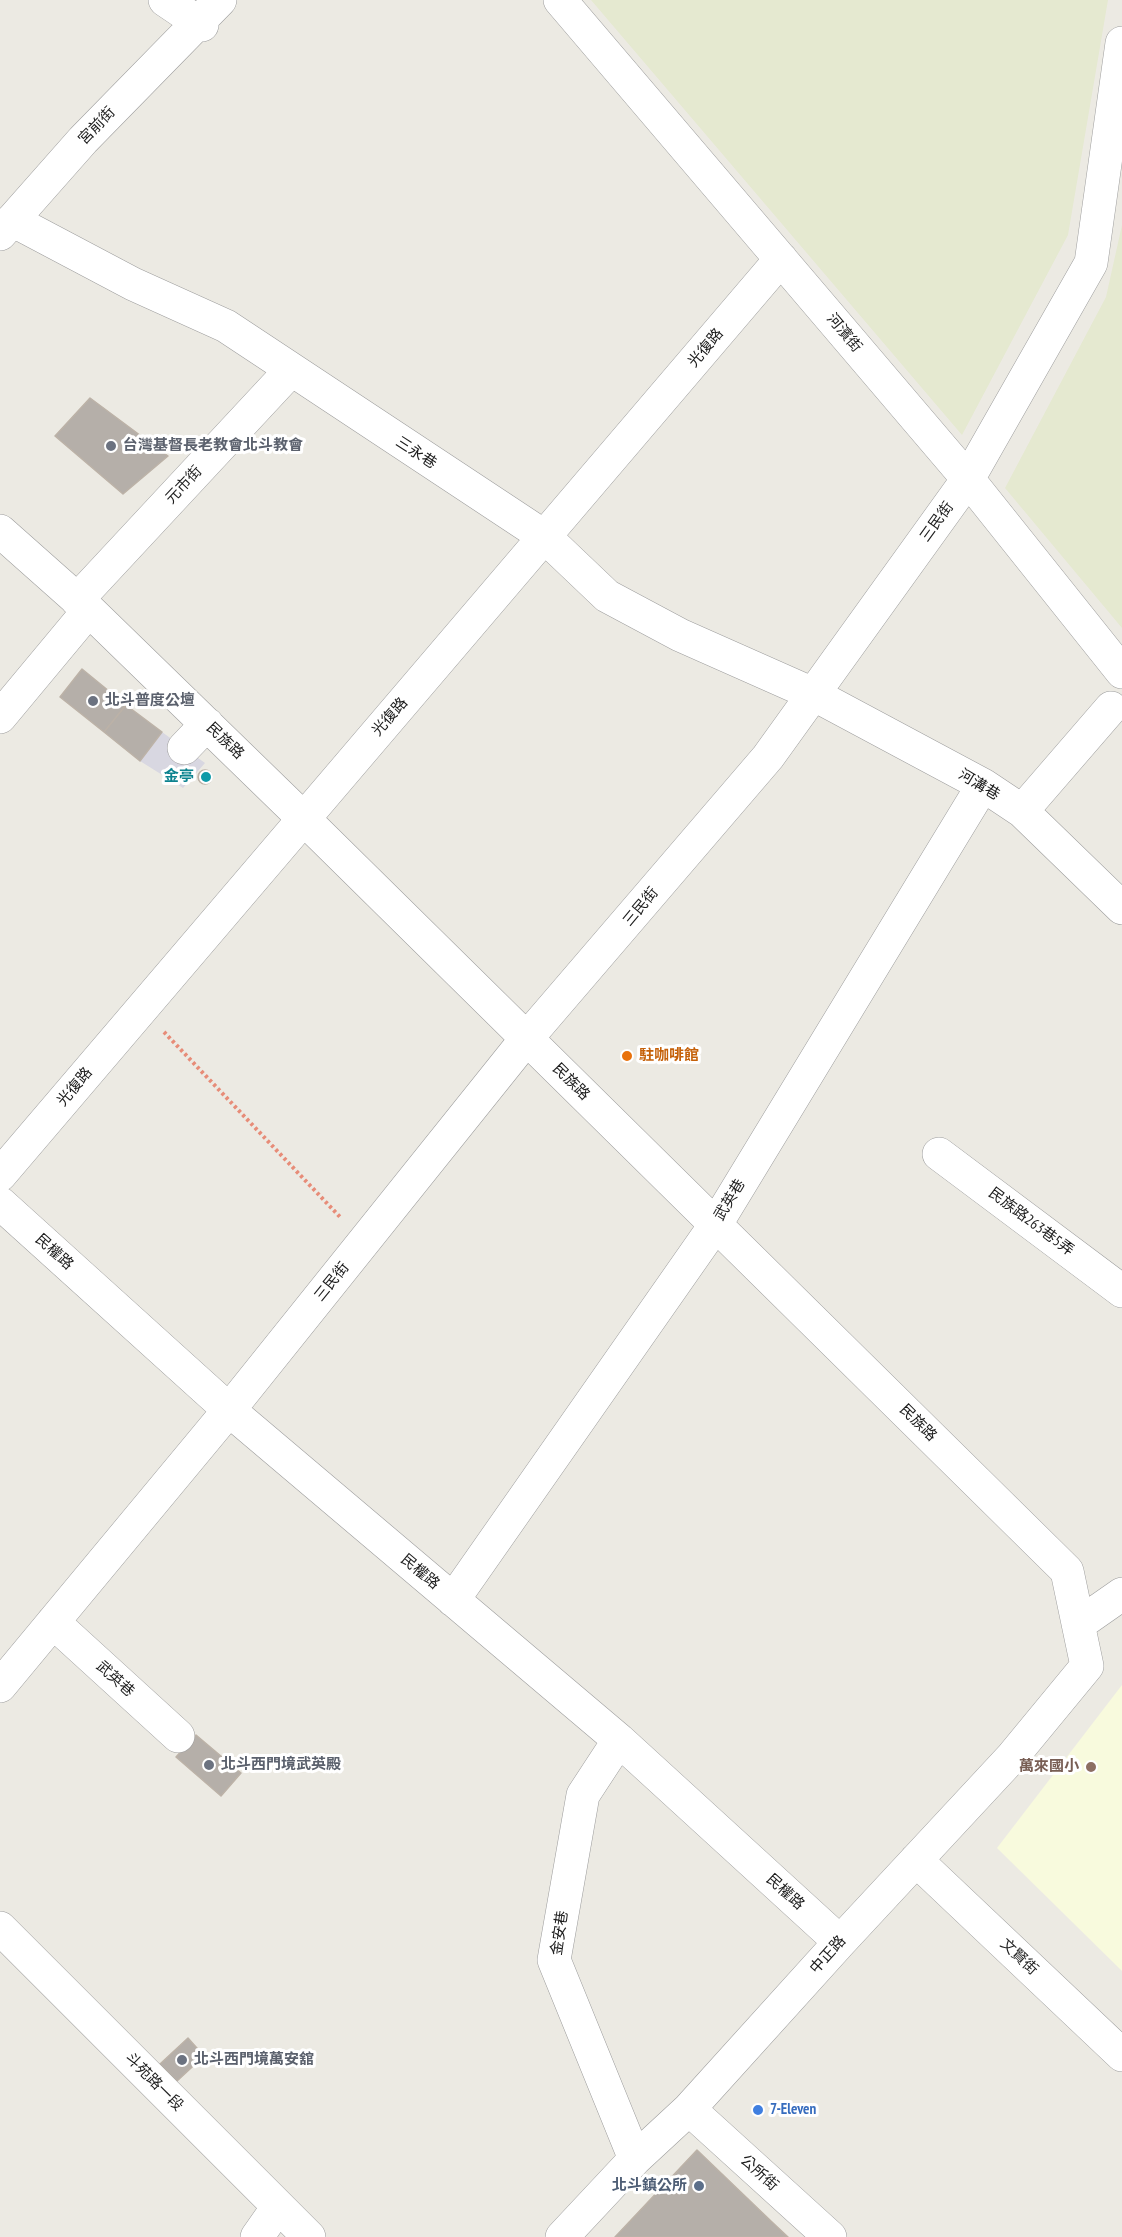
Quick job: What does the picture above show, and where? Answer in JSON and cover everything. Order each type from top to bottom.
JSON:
[{"type":"street","name":"宮前街","points":[[6,227],[83,140],[206,16],[165,0]]},
{"type":"street","name":"河濱街","points":[[560,0],[968,479],[1122,672]]},
{"type":"street","name":"三民街","points":[[0,1686],[230,1410],[527,1038],[768,757],[968,479],[1091,263],[1122,43]]},
{"type":"street","name":"三永巷","points":[[6,227],[226,326],[545,537],[607,596],[680,635],[813,694]]},
{"type":"street","name":"光復路","points":[[0,1175],[781,259]]},
{"type":"street","name":"元市街","points":[[0,717],[83,605],[291,370]]},
{"type":"street","name":"民族路","points":[[0,531],[83,605],[207,724],[1067,1571],[1087,1666]]},
{"type":"street","name":"河溝巷","points":[[813,694],[983,785],[1022,811],[1122,908]]},
{"type":"street","points":[[1022,811],[1111,708]]},
{"type":"street","points":[[184,748],[207,724]]},
{"type":"street","name":"武英巷","points":[[453,1600],[716,1224],[983,785]]},
{"type":"street","name":"民族路263巷5弄","points":[[939,1154],[1122,1291]]},
{"type":"street","name":"民權路","points":[[0,1203],[230,1410],[619,1740],[840,1942]]},
{"type":"street","points":[[1078,1624],[1122,1594]]},
{"type":"street","name":"武英巷","points":[[53,1622],[178,1736]]},
{"type":"street","name":"中正路","points":[[562,2237],[635,2159],[689,2109],[1012,1757],[1087,1666]]},
{"type":"street","name":"金安巷","points":[[619,1740],[583,1795],[554,1960],[635,2159]]},
{"type":"street","name":"文賢街","points":[[916,1860],[1122,2055]]},
{"type":"street","name":"斗苑路一段","points":[[0,1928],[309,2237]]},
{"type":"street","name":"公所街","points":[[689,2109],[830,2237]]},
{"type":"street","points":[[257,2237],[278,2207]]},
{"type":"path","points":[[141,1008],[364,1242]]},
{"type":"shaded area","points":[[591,0],[1108,0],[1068,235],[962,435]]},
{"type":"shaded area","points":[[1122,225],[1122,628],[1005,488],[1106,297]]},
{"type":"shaded area","points":[[162,732],[205,763],[183,788],[140,761]]},
{"type":"shaded area","name":"萬來國小","points":[[1122,1685],[1122,1971],[997,1848]]},
{"type":"building","name":"台灣基督長老教會北斗教會","points":[[90,398],[168,456],[123,494],[55,436]]},
{"type":"building","name":"北斗普度公壇","points":[[82,669],[126,705],[104,732],[60,697]]},
{"type":"building","points":[[126,705],[162,732],[140,761],[104,732]]},
{"type":"building","name":"金亭","points":[[205,770],[210,772],[212,777],[210,782],[205,784],[200,782],[198,777],[200,772]]},
{"type":"building","name":"北斗西門境武英殿","points":[[196,1735],[241,1773],[221,1796],[176,1757]]},
{"type":"building","name":"北斗西門境萬安舘","points":[[188,2038],[204,2056],[177,2081],[160,2064]]},
{"type":"building","name":"北斗鎮公所","points":[[697,2150],[772,2222],[788,2237],[615,2237]]},
{"type":"place","name":"台灣基督長老教會北斗教會","points":[[111,446]]},
{"type":"place","name":"北斗普度公壇","points":[[93,701]]},
{"type":"place","name":"金亭","points":[[206,777]]},
{"type":"place","name":"駐咖啡館","points":[[627,1056]]},
{"type":"place","name":"北斗西門境武英殿","points":[[209,1765]]},
{"type":"place","name":"萬來國小","points":[[1091,1767]]},
{"type":"place","name":"北斗西門境萬安舘","points":[[182,2060]]},
{"type":"place","name":"7-Eleven","points":[[758,2110]]},
{"type":"place","name":"北斗鎮公所","points":[[699,2186]]}]
